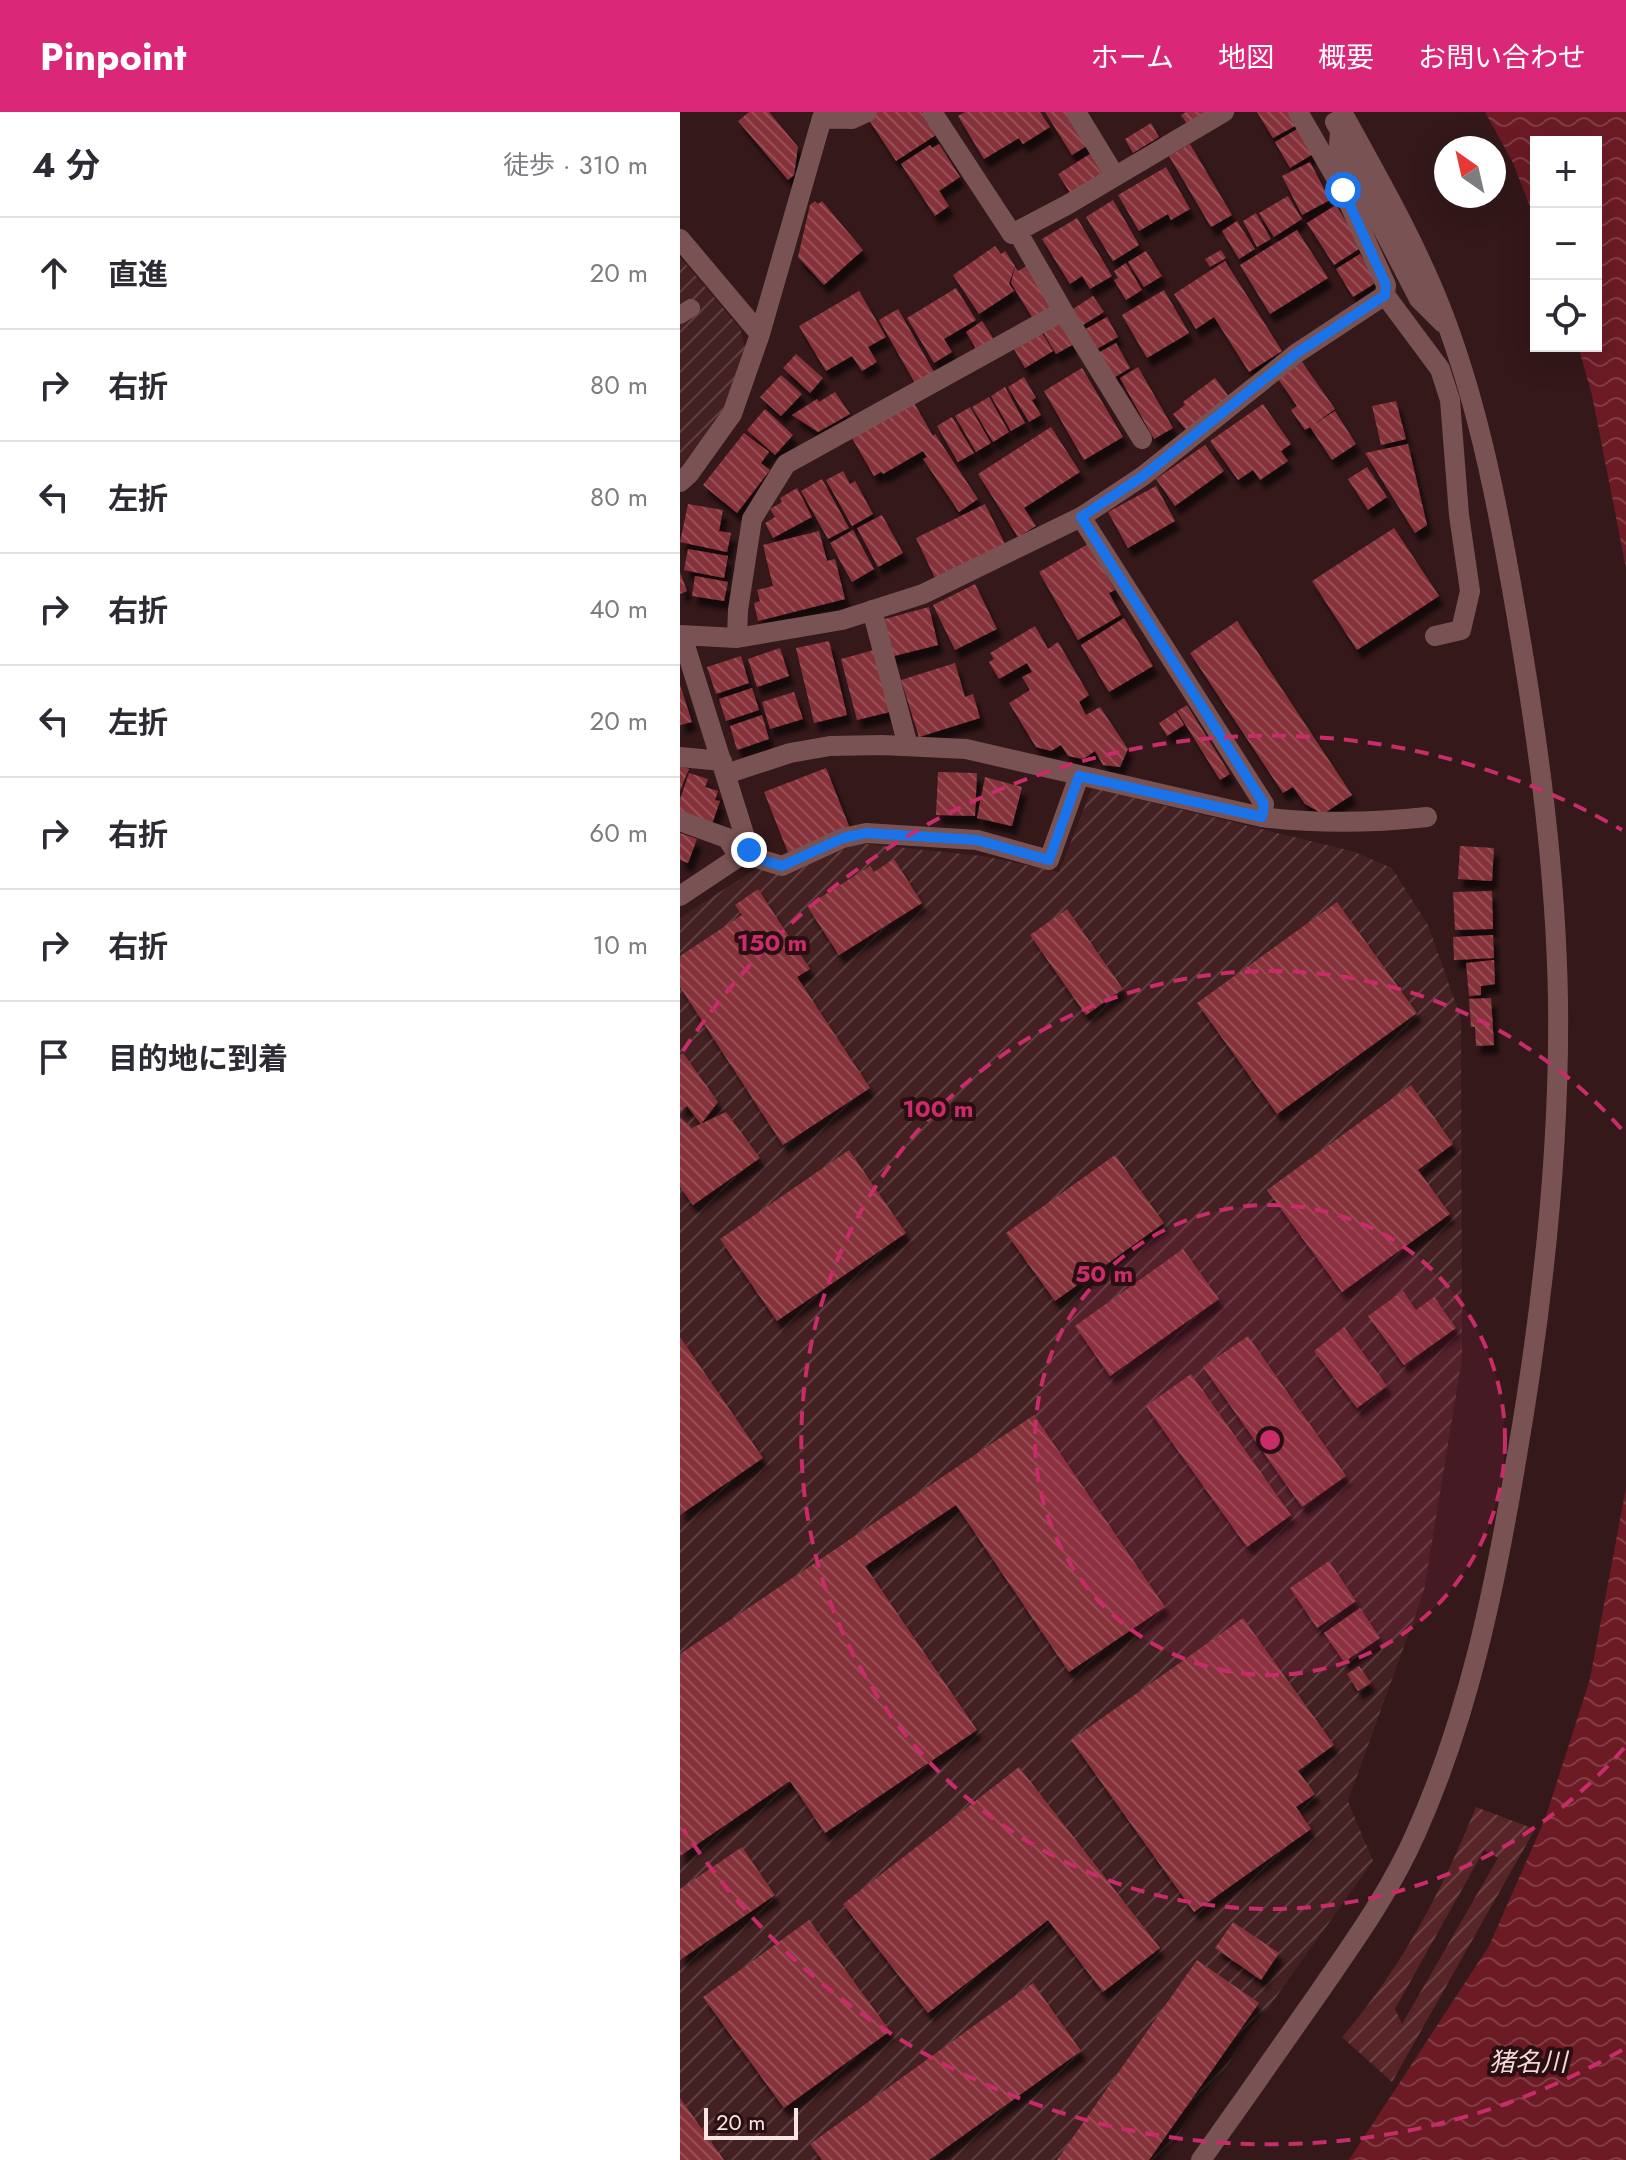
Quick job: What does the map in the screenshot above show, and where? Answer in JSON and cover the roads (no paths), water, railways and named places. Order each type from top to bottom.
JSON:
[{"type":"street","points":[[680,482],[732,414],[760,334],[822,118],[852,119],[867,112]]},
{"type":"street","points":[[932,112],[1012,234],[1224,112]]},
{"type":"street","points":[[1076,112],[1115,176]]},
{"type":"street","points":[[1298,112],[1343,190],[1386,285],[1385,295],[1440,369],[1455,384]]},
{"type":"street","points":[[1201,2160],[1375,1912],[1415,1838],[1463,1710],[1501,1552],[1529,1390],[1544,1277],[1553,1166],[1558,1012],[1554,917],[1542,779],[1504,541],[1455,384],[1448,328],[1419,299],[1339,144],[1336,116]]},
{"type":"street","points":[[1017,231],[1142,439]]},
{"type":"street","points":[[680,239],[760,334]]},
{"type":"street","points":[[680,896],[749,850],[681,636],[737,638],[842,620],[923,594],[1081,517],[1143,476],[1297,353],[1385,295]]},
{"type":"street","points":[[737,638],[738,610],[752,519],[786,464],[1063,311]]},
{"type":"street","points":[[1435,636],[1461,630],[1470,591],[1459,515],[1450,400],[1455,384]]},
{"type":"street","points":[[1081,517],[1264,804],[1262,817]]},
{"type":"street","points":[[872,610],[908,746]]},
{"type":"street","points":[[680,757],[724,767],[830,746],[966,749],[1262,817],[1292,821],[1383,822],[1427,817]]},
{"type":"street","points":[[680,821],[727,838],[741,856],[782,866],[843,838],[866,833],[977,840],[1049,860],[1079,776]]},
{"type":"water","points":[[1485,112],[1626,112],[1626,568],[1592,395],[1580,352],[1602,352],[1602,136],[1530,136],[1530,207],[1506,150],[1506,136],[1498,136]]},
{"type":"water","name":"猪名川","points":[[1626,1488],[1626,2160],[1349,2160],[1489,1946],[1545,1819],[1590,1679]]}]
